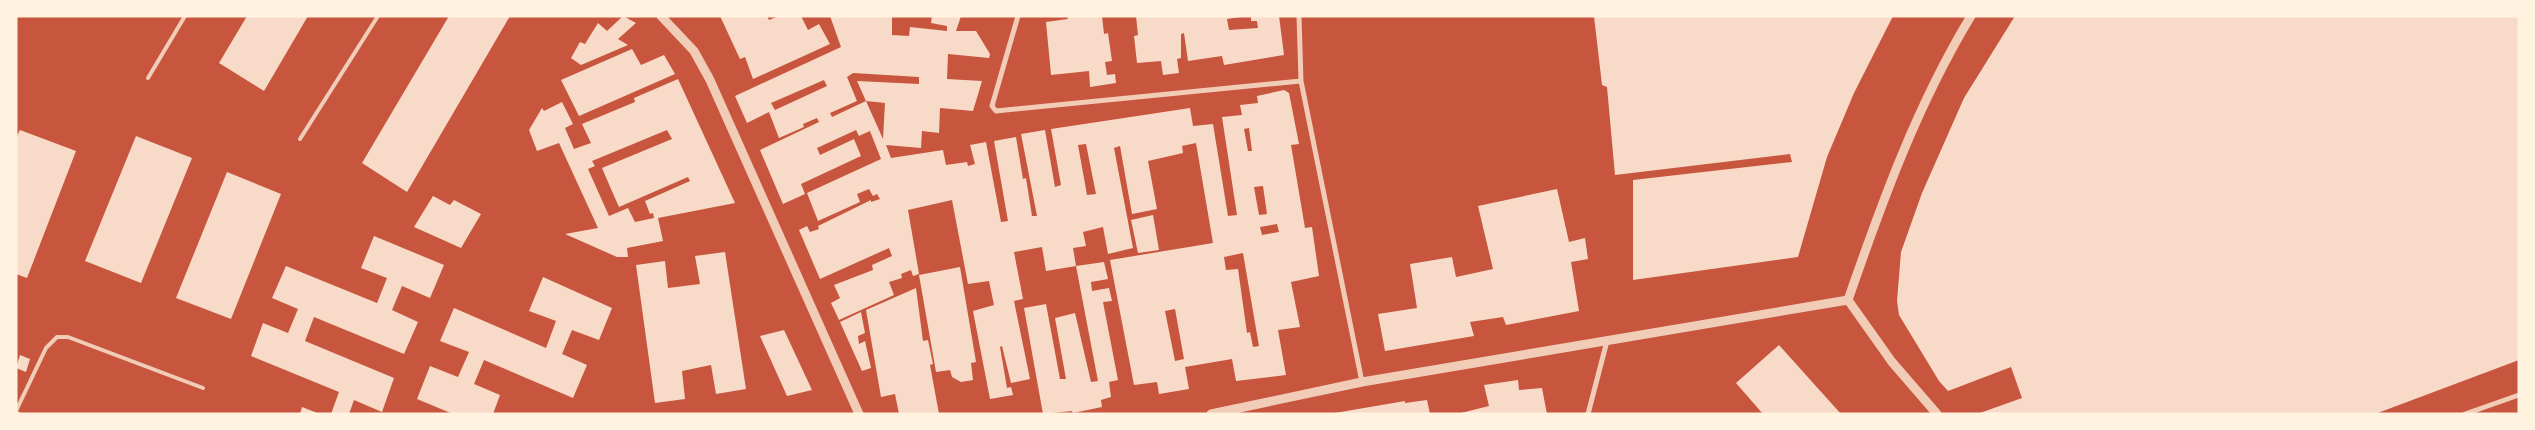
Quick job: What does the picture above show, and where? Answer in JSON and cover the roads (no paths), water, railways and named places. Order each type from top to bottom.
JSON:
[{"type":"street","points":[[661,16],[694,51],[710,80],[859,414]]},
{"type":"street","points":[[1018,16],[992,106],[996,111],[1301,81]]},
{"type":"street","points":[[1299,16],[1301,81],[1362,382]]},
{"type":"street","points":[[1848,300],[1873,227],[1907,140],[1971,16]]},
{"type":"street","points":[[1211,414],[1362,382],[1848,300]]},
{"type":"street","points":[[1848,300],[1892,362],[1938,414]]},
{"type":"street","points":[[1588,414],[1607,341]]},
{"type":"street","points":[[2465,414],[2519,394]]},
{"type":"lane","points":[[148,78],[185,16]]},
{"type":"lane","points":[[300,139],[378,16]]},
{"type":"lane","points":[[17,413],[46,348],[57,337],[68,337],[203,388]]}]
